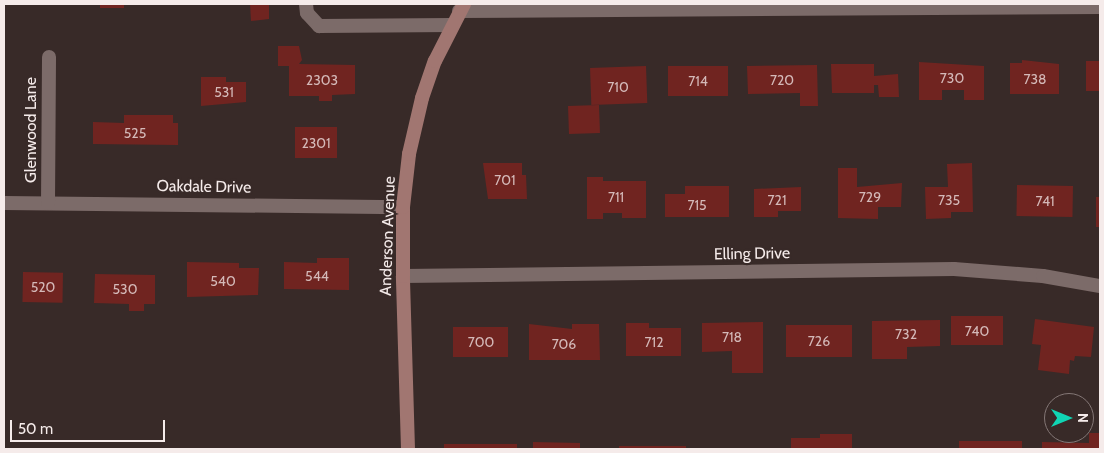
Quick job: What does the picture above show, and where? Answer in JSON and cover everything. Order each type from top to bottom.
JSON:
[{"type":"main road","name":"Anderson Avenue","points":[[408,449],[403,207],[409,154],[422,98],[452,25],[462,7]]},
{"type":"street","points":[[306,4],[306,13],[319,26],[452,25]]},
{"type":"street","points":[[462,7],[1100,7]]},
{"type":"street","name":"Glenwood Lane","points":[[48,203],[49,57]]},
{"type":"street","name":"Oakdale Drive","points":[[4,203],[403,207]]},
{"type":"street","name":"Elling Drive","points":[[403,276],[954,269],[1043,276],[1100,286]]},
{"type":"building","points":[[100,4],[124,4],[124,8],[100,8]]},
{"type":"building","points":[[250,4],[269,4],[269,19],[251,21]]},
{"type":"building","points":[[278,46],[299,46],[302,60],[299,64],[355,65],[355,94],[332,95],[332,101],[319,101],[319,96],[289,96],[289,66],[278,66]]},
{"type":"building","points":[[1022,60],[1059,64],[1059,94],[1010,94],[1010,63],[1022,63]]},
{"type":"building","points":[[1086,61],[1100,61],[1100,91],[1086,91]]},
{"type":"building","points":[[919,62],[984,66],[984,100],[964,100],[964,90],[942,90],[942,100],[919,100]]},
{"type":"building","points":[[831,64],[874,64],[874,76],[898,74],[899,97],[879,97],[878,85],[874,85],[874,93],[832,93]]},
{"type":"building","points":[[817,65],[818,106],[800,106],[800,93],[748,94],[747,66]]},
{"type":"building","points":[[646,66],[647,103],[591,105],[590,68]]},
{"type":"building","points":[[668,66],[728,66],[728,96],[668,96]]},
{"type":"building","points":[[201,77],[226,77],[226,82],[246,82],[246,102],[201,106]]},
{"type":"building","points":[[599,105],[600,133],[569,134],[568,106]]},
{"type":"building","points":[[124,115],[173,115],[173,123],[178,123],[178,145],[93,144],[93,122],[124,123]]},
{"type":"building","points":[[295,127],[337,127],[337,158],[295,158]]},
{"type":"building","points":[[483,163],[522,163],[522,175],[526,175],[527,199],[488,199]]},
{"type":"building","points":[[972,163],[973,212],[951,212],[951,218],[926,219],[925,187],[948,187],[947,164]]},
{"type":"building","points":[[838,168],[857,168],[857,187],[902,183],[901,207],[878,207],[878,219],[838,218]]},
{"type":"building","points":[[587,177],[603,177],[603,181],[646,181],[646,218],[622,218],[622,213],[603,213],[603,219],[587,219]]},
{"type":"building","points":[[1017,185],[1073,186],[1072,217],[1016,216]]},
{"type":"building","points":[[685,186],[729,186],[729,217],[665,217],[665,194],[685,194]]},
{"type":"building","points":[[801,187],[801,211],[778,211],[778,217],[754,217],[754,189]]},
{"type":"building","points":[[1096,197],[1100,197],[1100,227],[1096,227]]},
{"type":"building","points":[[317,258],[349,258],[349,290],[284,289],[284,262],[317,263]]},
{"type":"building","points":[[187,262],[239,263],[239,268],[259,268],[258,295],[187,297]]},
{"type":"building","points":[[23,272],[63,273],[62,303],[22,302]]},
{"type":"building","points":[[95,274],[155,275],[155,304],[144,304],[144,311],[129,311],[129,304],[94,303]]},
{"type":"building","points":[[951,316],[1003,316],[1003,345],[951,345]]},
{"type":"building","points":[[1035,319],[1094,327],[1091,357],[1075,356],[1074,361],[1070,360],[1069,374],[1038,370],[1041,345],[1032,344]]},
{"type":"building","points":[[940,320],[940,346],[907,347],[907,359],[872,359],[872,321]]},
{"type":"building","points":[[763,322],[763,373],[732,373],[732,351],[702,352],[702,323]]},
{"type":"building","points":[[626,323],[649,323],[649,328],[681,328],[681,356],[626,356]]},
{"type":"building","points":[[529,324],[572,329],[572,324],[599,324],[600,360],[529,360]]},
{"type":"building","points":[[786,325],[852,325],[852,357],[786,357]]},
{"type":"building","points":[[453,327],[508,327],[508,357],[453,357]]},
{"type":"building","points":[[1094,433],[1100,433],[1100,449],[1042,449],[1042,442],[1094,443]]},
{"type":"building","points":[[820,434],[852,434],[852,449],[791,449],[791,438],[820,438]]},
{"type":"building","points":[[959,441],[1022,441],[1022,449],[959,449]]},
{"type":"building","points":[[533,442],[580,443],[580,449],[533,449]]},
{"type":"building","points":[[444,444],[517,444],[517,449],[444,449]]},
{"type":"building","points":[[619,446],[686,446],[686,449],[619,449]]}]
